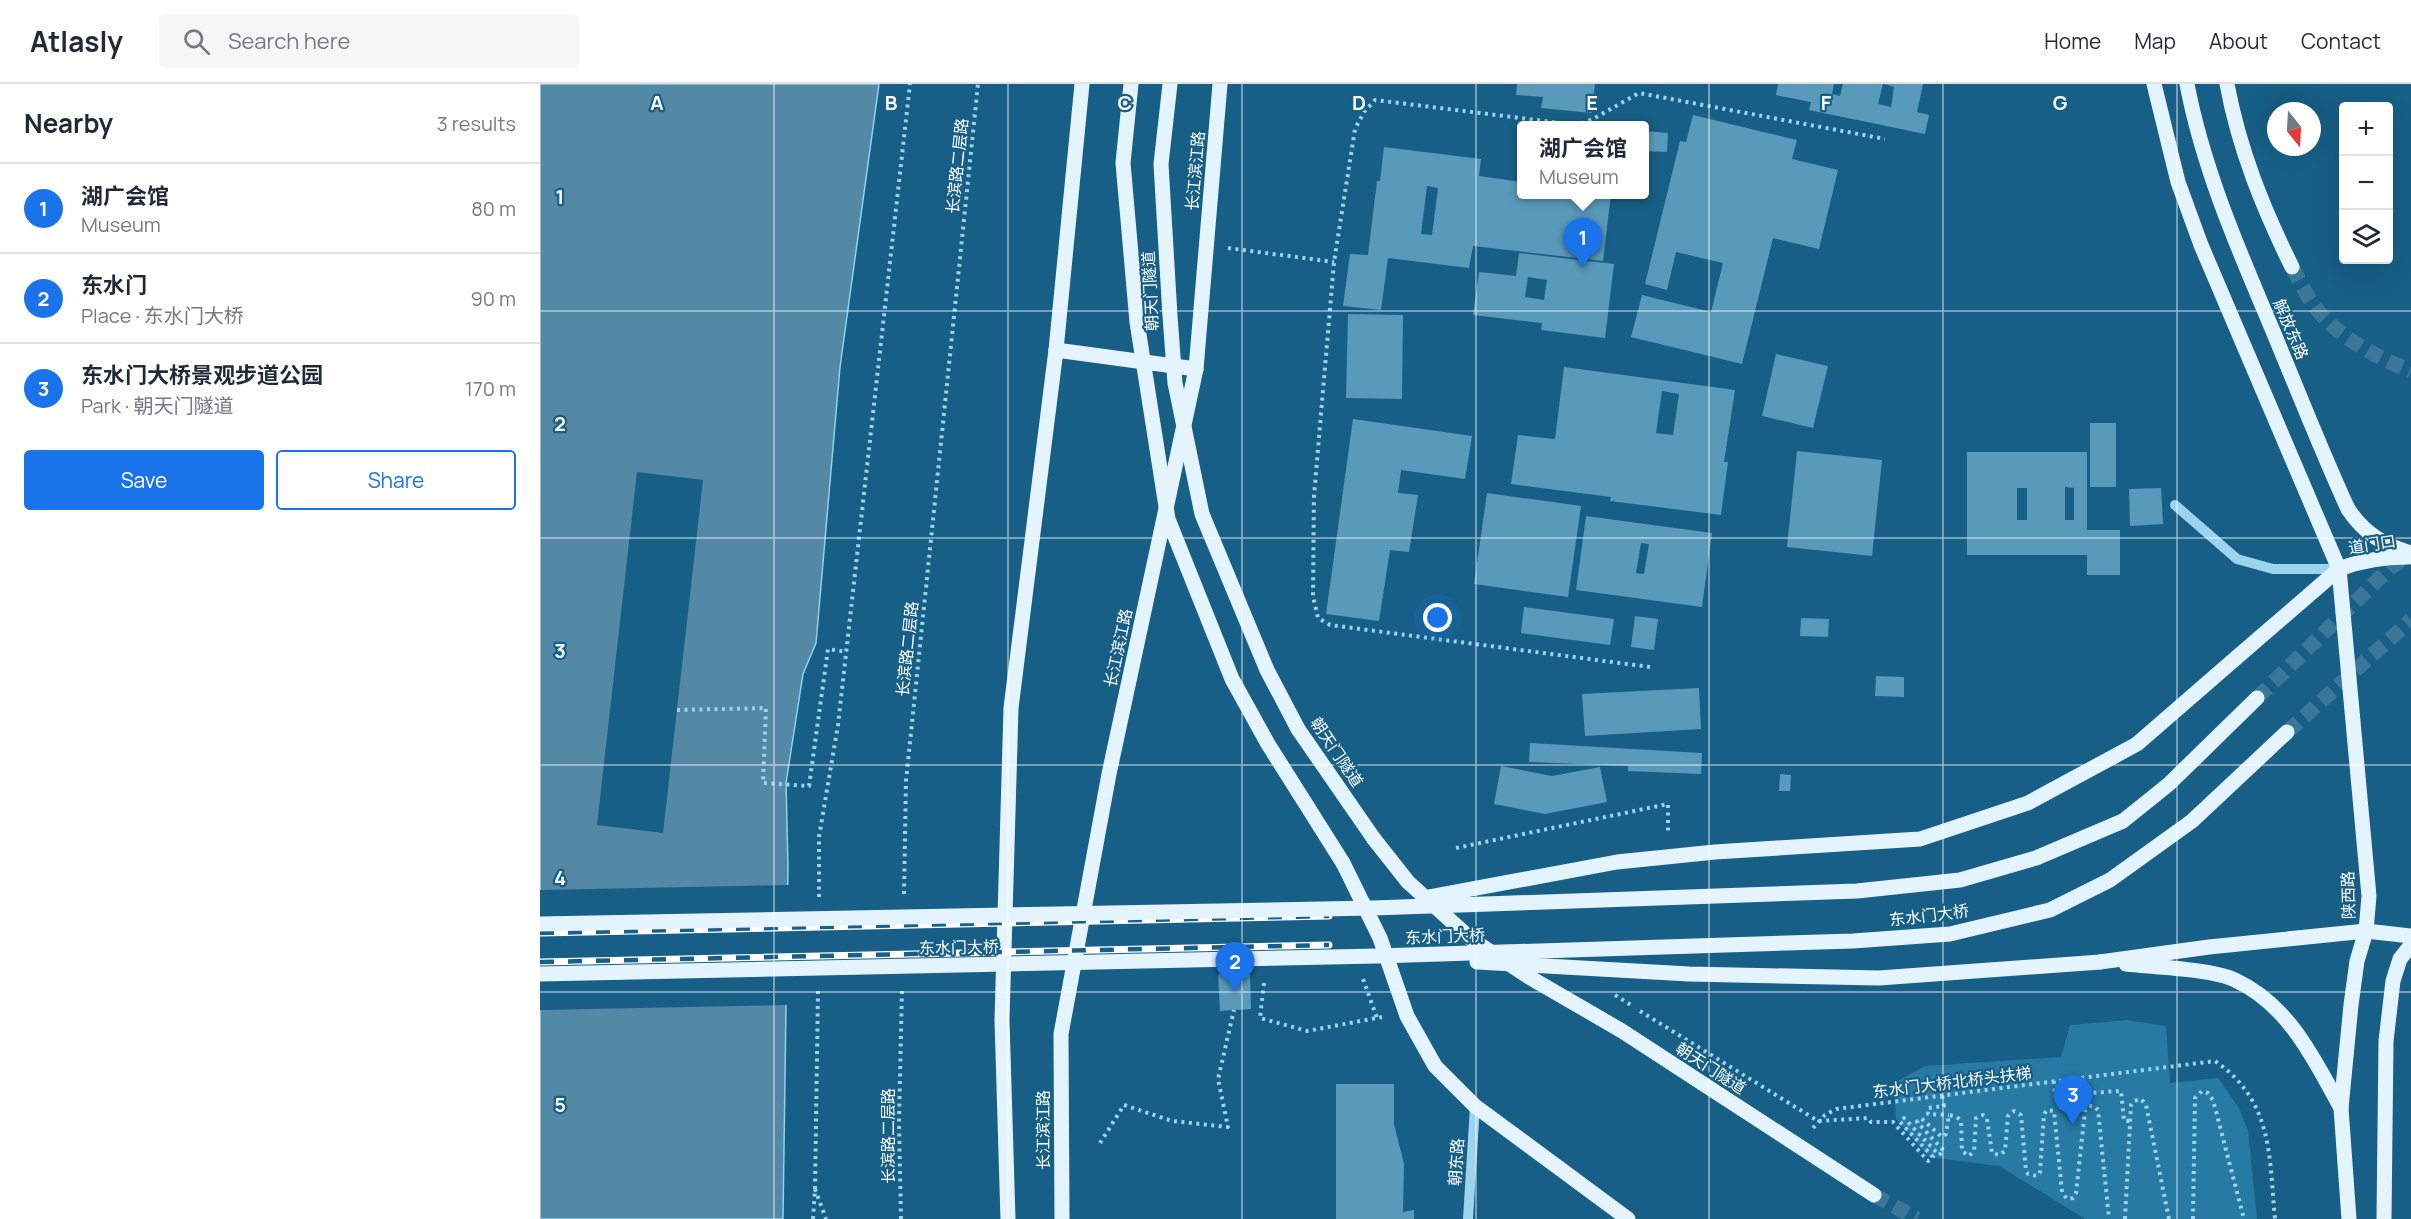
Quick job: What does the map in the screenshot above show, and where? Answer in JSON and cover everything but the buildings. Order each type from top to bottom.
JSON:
[{"type":"main road","points":[[1008,1219],[1002,1020],[1011,708],[1056,350],[1082,84]]},
{"type":"main road","name":"朝天门隧道","points":[[1131,84],[1123,163],[1135,299],[1168,519],[1232,679],[1268,744],[1343,864],[1380,938],[1407,1016],[1435,1066],[1475,1106],[1628,1219]]},
{"type":"main road","name":"朝天门隧道","points":[[1170,84],[1161,164],[1175,384],[1202,514],[1268,670],[1298,729],[1374,839],[1408,882],[1471,939],[1529,977],[1622,1031],[1874,1195]]},
{"type":"main road","name":"长江滨江路","points":[[1062,1219],[1061,1034],[1109,774],[1196,369],[1220,84]]},
{"type":"main road","points":[[1373,908],[1617,862],[1715,852],[1920,839],[2028,803],[2137,744],[2339,569],[2201,245],[2178,182],[2154,84]]},
{"type":"main road","name":"解放东路","points":[[2187,84],[2192,114],[2233,235],[2348,509],[2359,525],[2373,537],[2411,555]]},
{"type":"main road","points":[[2227,84],[2232,112],[2246,161],[2265,212],[2292,267]]},
{"type":"main road","points":[[1056,350],[1196,369]]},
{"type":"main road","name":"道门口","points":[[2339,569],[2359,562],[2411,555]]},
{"type":"main road","name":"陕西路","points":[[2339,569],[2369,896],[2366,931],[2357,961],[2350,1005],[2341,1108],[2349,1219]]},
{"type":"main road","name":"东水门大桥","points":[[540,924],[1373,908],[1857,891],[1960,880],[2036,858],[2123,821],[2169,784],[2257,698]]},
{"type":"main road","name":"东水门大桥","points":[[540,974],[1378,956],[1853,941],[1950,934],[2050,910],[2110,880],[2192,821],[2287,732]]},
{"type":"main road","points":[[1378,956],[1689,974],[1879,978],[2100,962],[2210,947],[2366,931],[2411,936]]},
{"type":"main road","points":[[2384,1219],[2386,1041],[2393,981],[2400,959],[2411,945]]},
{"type":"main road","points":[[2100,962],[2204,973],[2235,979],[2274,1006],[2303,1038],[2341,1108]]},
{"type":"street","points":[[2175,505],[2237,559],[2273,569],[2339,569]]},
{"type":"street","name":"朝东路","points":[[1468,1219],[1475,1106]]},
{"type":"path","points":[[819,908],[819,837],[838,725],[910,84]]},
{"type":"path","name":"长滨路二层路","points":[[903,899],[906,782],[978,84]]},
{"type":"path","points":[[1588,121],[1639,93],[1885,139]]},
{"type":"path","points":[[1545,121],[1375,100],[1364,112],[1355,129],[1334,262],[1314,496],[1313,596],[1318,618],[1330,625],[1650,667]]},
{"type":"path","points":[[1206,246],[1334,262]]},
{"type":"path","points":[[677,710],[766,708],[763,783],[809,786],[828,649],[846,652]]},
{"type":"path","points":[[1456,848],[1668,804],[1668,832]]},
{"type":"path","points":[[1264,975],[1260,1018],[1307,1032],[1377,1018],[1407,1016]]},
{"type":"path","name":"长滨路二层路","points":[[901,1219],[899,1122],[902,981]]},
{"type":"path","points":[[813,1219],[818,989]]},
{"type":"path","points":[[1100,1143],[1124,1105],[1172,1121],[1228,1127],[1218,1079],[1234,1010]]},
{"type":"path","name":"东水门大桥北桥头扶梯","points":[[1818,1121],[1836,1109],[2215,1061],[2233,1073],[2250,1096],[2263,1122],[2268,1143],[2275,1219]]},
{"type":"path","points":[[2054,1082],[2055,1095],[2121,1090],[2124,1121],[2131,1121]]},
{"type":"path","points":[[2193,1219],[2195,1098],[2202,1091],[2208,1093],[2213,1100],[2244,1219]]},
{"type":"path","points":[[1942,1096],[1944,1106],[1928,1108],[1928,1114],[1949,1115],[1961,1121],[1962,1151],[1969,1156],[1974,1151],[1976,1118],[1981,1115],[1986,1117],[1991,1151],[1999,1155],[2004,1150],[2009,1113],[2018,1112],[2021,1115],[2026,1171],[2034,1176],[2040,1172],[2044,1114],[2047,1110],[2054,1111],[2062,1192],[2065,1198],[2070,1198],[2076,1193],[2085,1111],[2092,1105],[2097,1107],[2109,1219]]},
{"type":"path","points":[[2125,1219],[2132,1103],[2136,1100],[2144,1100],[2169,1219]]},
{"type":"path","points":[[1799,1148],[1818,1121],[1868,1118],[1871,1122],[1893,1122],[1929,1161],[1933,1157],[1900,1122],[1904,1118],[1939,1155],[1944,1152],[1917,1122],[1921,1118],[1942,1137],[1946,1134],[1949,1115]]},
{"type":"path","points":[[815,1188],[826,1219]]},
{"type":"shaded area","points":[[540,84],[879,84],[840,367],[816,643],[803,674],[786,783],[788,866],[783,1219],[540,1219]]},
{"type":"shaded area","points":[[2127,1020],[2166,1026],[2170,1083],[2218,1078],[2239,1108],[2248,1130],[2257,1219],[2085,1219],[1999,1166],[1929,1157],[1896,1119],[1894,1083],[1925,1066],[2061,1057],[2070,1025]]},
{"type":"pier","points":[[637,472],[703,480],[663,833],[597,825]]},
{"type":"pier","points":[[790,885],[788,1005],[540,1010],[540,890]]},
{"type":"tunnel","points":[[2292,267],[2312,302],[2335,328],[2372,353],[2411,371]]},
{"type":"tunnel","points":[[2257,698],[2390,568],[2411,553]]},
{"type":"tunnel","points":[[2287,732],[2411,620]]},
{"type":"tunnel","points":[[1874,1195],[1917,1219]]},
{"type":"railway","points":[[540,933],[1329,916]]},
{"type":"railway","points":[[540,962],[1329,945]]},
{"type":"place","name":"湖广会馆","points":[[1583,268]]},
{"type":"place","name":"东水门","points":[[1235,992]]},
{"type":"place","name":"东水门大桥景观步道公园","points":[[2073,1125]]}]
